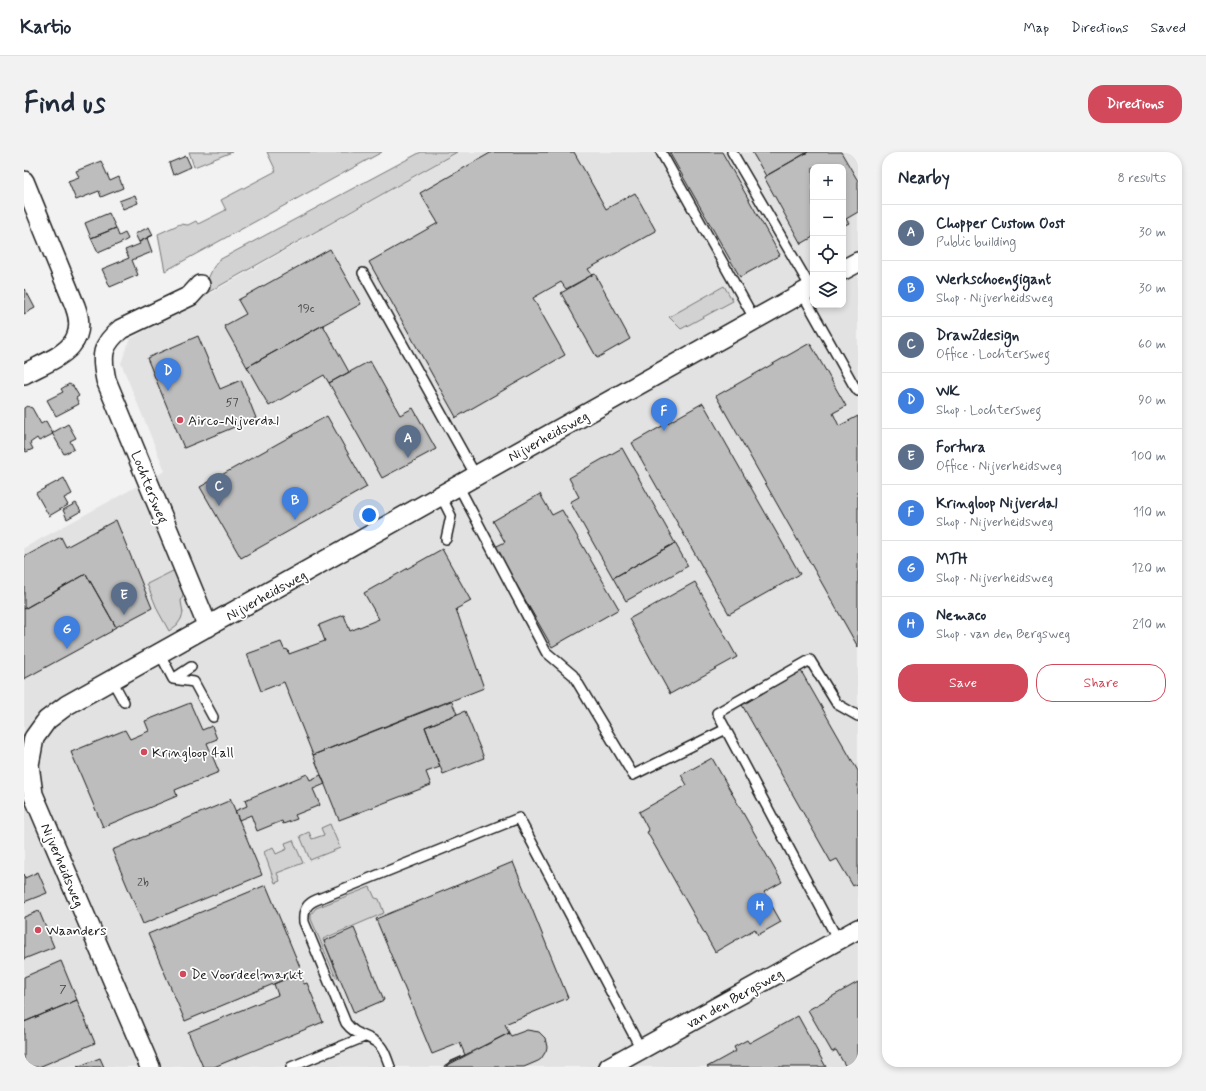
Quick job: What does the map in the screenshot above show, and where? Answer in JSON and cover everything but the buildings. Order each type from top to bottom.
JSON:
[{"type":"street","points":[[24,181],[78,314],[80,324],[78,334],[73,344],[64,353],[24,374]]},
{"type":"street","points":[[846,268],[858,262]]},
{"type":"street","points":[[78,334],[106,344],[121,330],[190,296],[200,286]]},
{"type":"street","name":"Nijverheidsweg","points":[[150,1067],[33,794],[29,765],[34,738],[47,720],[67,705],[809,290]]},
{"type":"street","name":"Lochtersweg","points":[[106,344],[103,363],[106,380],[208,627]]},
{"type":"street","name":"van den Bergsweg","points":[[620,1065],[641,1049],[858,929]]},
{"type":"lane","points":[[661,152],[755,320]]},
{"type":"lane","points":[[732,152],[809,290],[852,384],[858,391]]},
{"type":"lane","points":[[363,273],[476,476]]},
{"type":"lane","points":[[459,487],[546,652],[573,675],[633,775],[726,729]]},
{"type":"lane","points":[[442,496],[451,516],[446,539]]},
{"type":"lane","points":[[160,654],[173,679]]},
{"type":"lane","points":[[838,940],[717,713],[810,660],[837,704],[858,716]]},
{"type":"lane","points":[[173,679],[191,666]]},
{"type":"lane","points":[[173,679],[194,682],[213,717]]},
{"type":"lane","points":[[112,680],[124,702]]},
{"type":"lane","points":[[390,1067],[381,1047],[377,1042],[355,1033],[346,1023],[304,922],[303,915],[307,906],[310,902],[519,818],[641,1049]]},
{"type":"lane","points":[[291,1067],[364,1037]]},
{"type":"shaded area","points":[[189,152],[232,152],[194,167]]},
{"type":"shaded area","points":[[267,152],[382,152],[165,271],[158,234],[180,224],[188,225],[196,221],[198,224],[226,210],[221,200],[276,171]]},
{"type":"shaded area","points":[[421,152],[457,152],[207,293],[202,292],[213,268],[219,260]]},
{"type":"shaded area","points":[[458,152],[858,152],[858,1067],[24,1067],[24,548],[165,471],[121,363],[130,339]]},
{"type":"shaded area","points":[[724,286],[733,301],[681,329],[669,317]]},
{"type":"shaded area","points":[[177,569],[185,591],[181,601],[183,613],[177,625],[169,631],[158,611],[147,584]]},
{"type":"shaded area","points":[[330,824],[340,848],[310,860],[300,836],[309,832],[312,839],[324,835],[321,828]]},
{"type":"shaded area","points":[[293,840],[303,863],[277,873],[280,881],[275,883],[264,852],[273,847],[276,854],[287,849],[285,843]]},
{"type":"shaded area","points":[[370,887],[375,898],[379,899],[384,913],[323,939],[338,977],[336,978],[311,919],[311,914],[316,908]]},
{"type":"place","name":"WK","points":[[168,391]]},
{"type":"place","name":"Airco-Nijverdal","points":[[180,420]]},
{"type":"place","name":"Kringloop Nijverdal","points":[[664,431]]},
{"type":"place","name":"Chopper Custom Oost","points":[[408,458]]},
{"type":"place","name":"Draw2design","points":[[219,506]]},
{"type":"place","name":"Werkschoengigant","points":[[295,520]]},
{"type":"place","name":"Fortura","points":[[124,615]]},
{"type":"place","name":"MTH","points":[[67,649]]},
{"type":"place","name":"Kringloop 4all","points":[[144,752]]},
{"type":"place","name":"Nemaco","points":[[760,926]]},
{"type":"place","name":"Waanders","points":[[38,930]]},
{"type":"place","name":"De Voordeelmarkt","points":[[183,974]]}]
